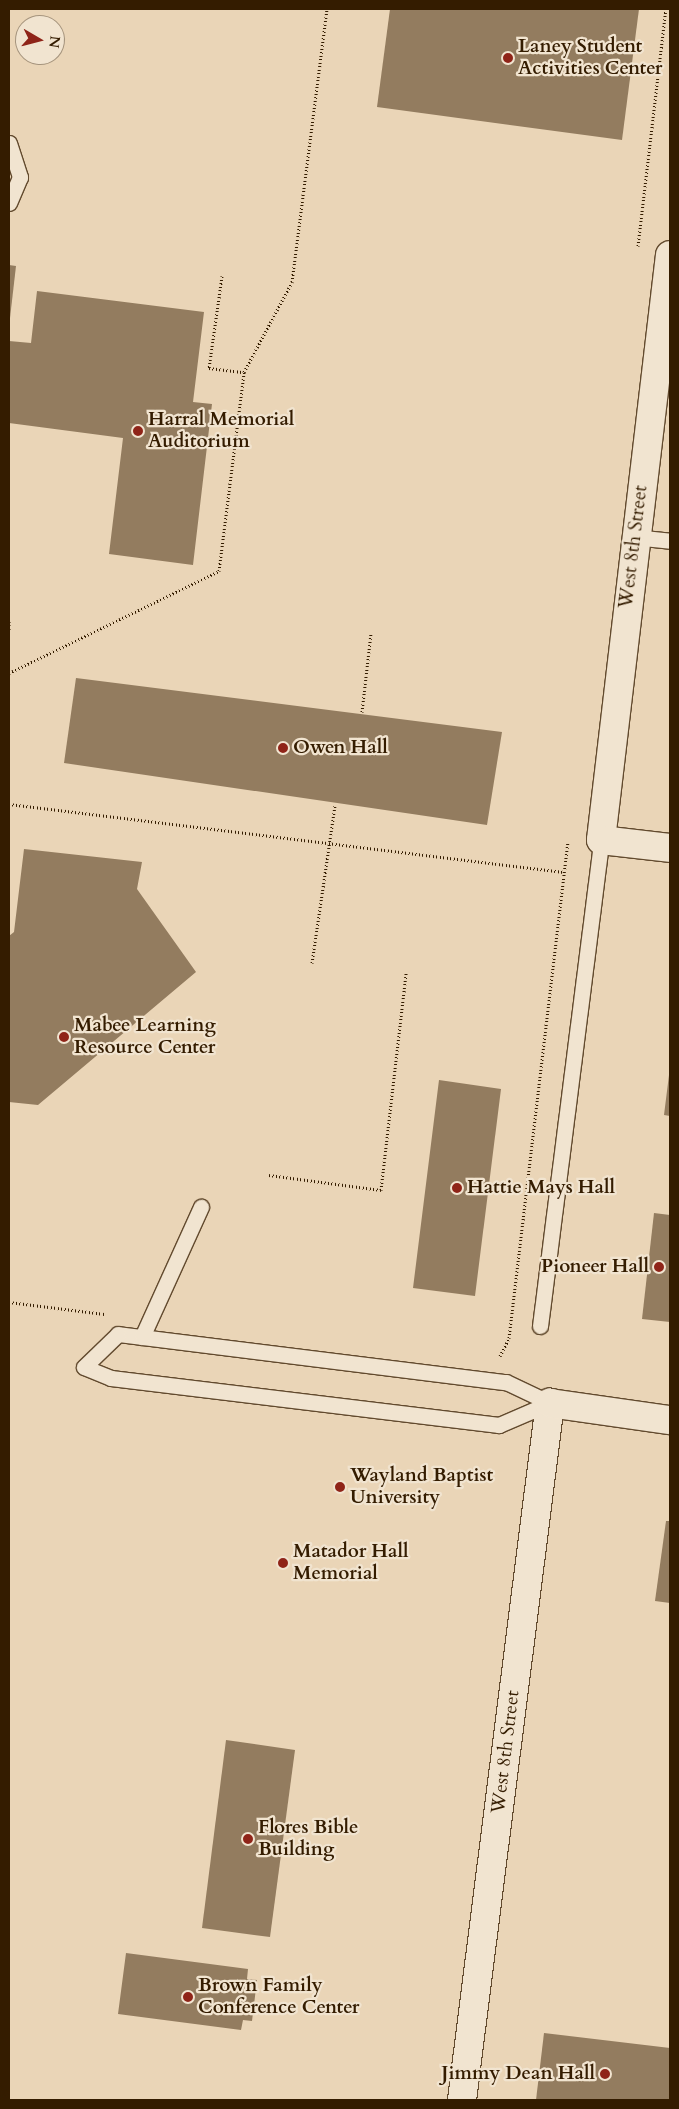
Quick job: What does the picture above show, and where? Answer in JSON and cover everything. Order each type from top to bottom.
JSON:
[{"type":"street","name":"West 8th Street","points":[[601,840],[634,537],[670,255]]},
{"type":"street","points":[[601,840],[670,848]]},
{"type":"street","name":"West 8th Street","points":[[462,2100],[550,1404]]},
{"type":"street","points":[[550,1404],[670,1420]]},
{"type":"lane","points":[[9,143],[20,177],[9,203]]},
{"type":"lane","points":[[634,537],[670,542]]},
{"type":"lane","points":[[540,1326],[601,840]]},
{"type":"lane","points":[[142,1337],[201,1207]]},
{"type":"lane","points":[[118,1334],[506,1382],[550,1404],[499,1425],[111,1378],[84,1367],[118,1334]]},
{"type":"path","points":[[9,672],[219,571],[244,372],[292,282],[327,9]]},
{"type":"path","points":[[222,276],[209,368],[244,372]]},
{"type":"path","points":[[9,621],[9,631]]},
{"type":"path","points":[[362,712],[371,633]]},
{"type":"path","points":[[9,804],[564,872]]},
{"type":"path","points":[[312,963],[335,806]]},
{"type":"path","points":[[269,1175],[381,1190],[406,973]]},
{"type":"path","points":[[9,1302],[150,1319]]},
{"type":"building","name":"Laney Student Activities Center","points":[[390,9],[639,9],[622,140],[377,107]]},
{"type":"building","points":[[9,265],[16,266],[10,318],[9,318]]},
{"type":"building","name":"Harral Memorial Auditorium","points":[[37,291],[204,312],[193,402],[212,404],[193,565],[109,554],[123,438],[9,423],[9,341],[31,343]]},
{"type":"building","name":"Owen Hall","points":[[76,678],[502,732],[487,825],[64,763]]},
{"type":"building","name":"Mabee Learning Resource Center","points":[[24,849],[142,862],[137,889],[196,972],[38,1105],[9,1102],[9,936],[14,932]]},
{"type":"building","points":[[670,1076],[670,1116],[664,1115]]},
{"type":"building","name":"Hattie Mays Hall","points":[[439,1080],[501,1089],[475,1296],[413,1288]]},
{"type":"building","name":"Pioneer Hall","points":[[654,1213],[670,1215],[670,1322],[642,1319]]},
{"type":"building","points":[[666,1521],[670,1521],[670,1603],[655,1601]]},
{"type":"building","name":"Flores Bible Building","points":[[226,1740],[295,1750],[270,1937],[202,1928]]},
{"type":"building","name":"Brown Family Conference Center","points":[[126,1953],[248,1969],[247,1979],[257,1980],[252,2021],[243,2020],[241,2030],[118,2014]]},
{"type":"building","name":"Jimmy Dean Hall","points":[[544,2033],[670,2048],[670,2100],[536,2100]]},
{"type":"place","name":"Laney Student Activities Center","points":[[508,58]]},
{"type":"place","name":"Harral Memorial Auditorium","points":[[138,431]]},
{"type":"place","name":"Owen Hall","points":[[283,748]]},
{"type":"place","name":"Mabee Learning Resource Center","points":[[64,1037]]},
{"type":"place","name":"Hattie Mays Hall","points":[[457,1188]]},
{"type":"place","name":"Pioneer Hall","points":[[659,1267]]},
{"type":"place","name":"Wayland Baptist University","points":[[340,1487]]},
{"type":"place","name":"Matador Hall Memorial","points":[[283,1563]]},
{"type":"place","name":"Flores Bible Building","points":[[248,1839]]},
{"type":"place","name":"Brown Family Conference Center","points":[[188,1997]]},
{"type":"place","name":"Jimmy Dean Hall","points":[[605,2074]]}]
